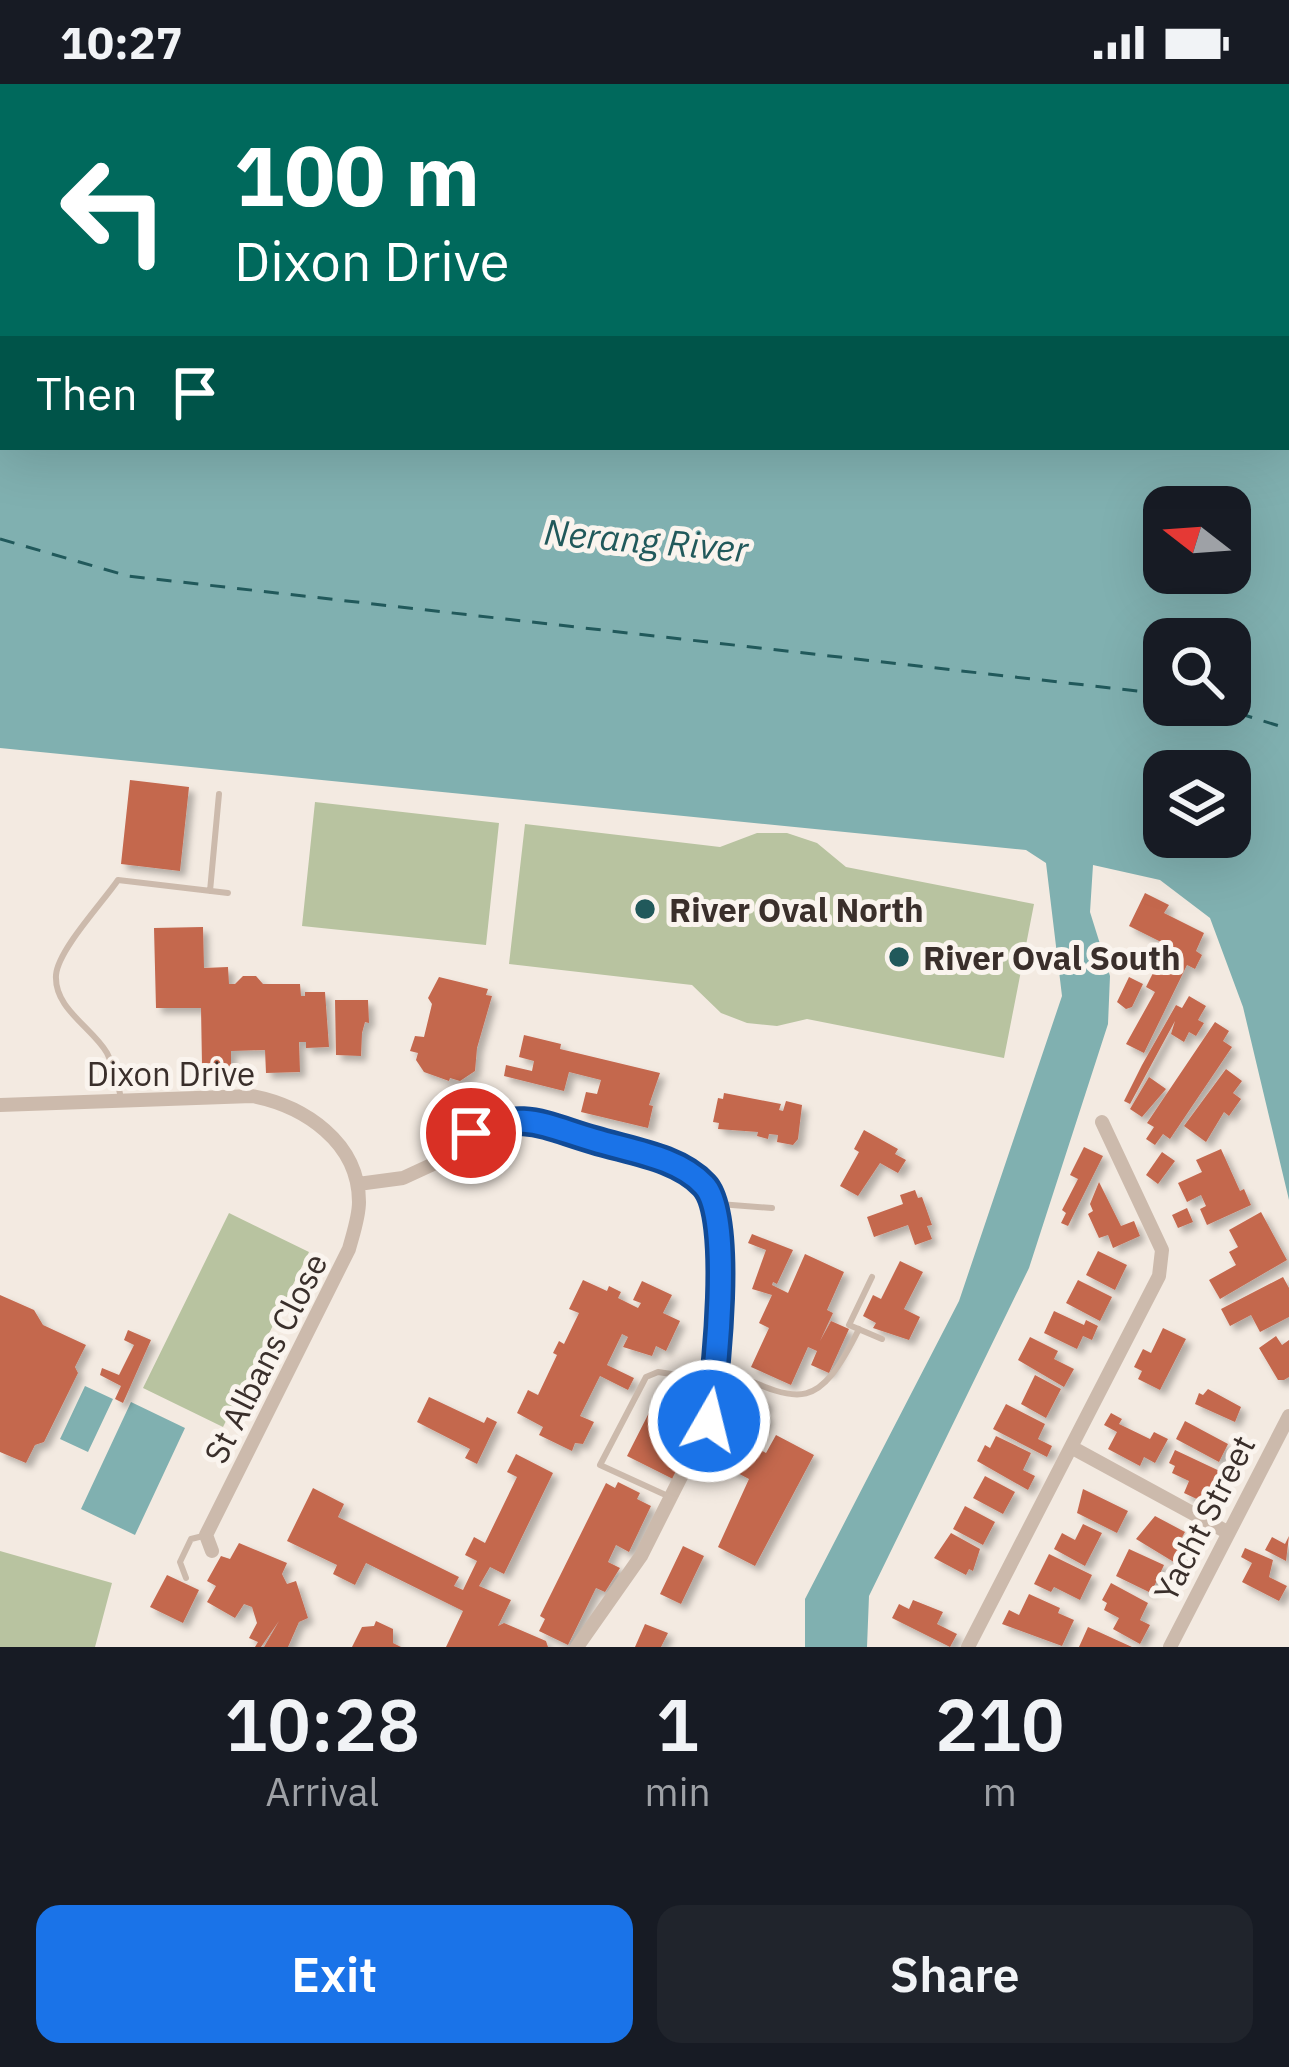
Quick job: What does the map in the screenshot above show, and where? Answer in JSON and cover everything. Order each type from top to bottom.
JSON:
[{"type":"street","name":"Dixon Drive","points":[[0,1105],[252,1096],[279,1101],[297,1109],[334,1139],[358,1184]]},
{"type":"street","points":[[358,1184],[403,1178],[442,1160],[471,1133],[502,1120],[527,1120],[667,1162],[709,1189],[715,1204],[720,1289],[709,1421],[641,1556],[577,1647]]},
{"type":"street","points":[[968,1647],[1159,1276],[1162,1250],[1102,1122]]},
{"type":"street","name":"St Albans Close","points":[[206,1535],[350,1249],[360,1205],[358,1184]]},
{"type":"street","name":"Yacht Street","points":[[1170,1647],[1289,1416]]},
{"type":"street","points":[[1071,1447],[1227,1532]]},
{"type":"street","points":[[206,1535],[212,1551]]},
{"type":"lane","points":[[210,891],[218,794]]},
{"type":"lane","points":[[121,1099],[105,1050],[61,1000],[56,974],[66,952],[118,880],[228,893]]},
{"type":"lane","points":[[715,1204],[772,1208]]},
{"type":"lane","points":[[872,1277],[849,1325],[882,1339]]},
{"type":"lane","points":[[670,1497],[600,1466],[646,1377],[658,1372],[716,1373],[777,1394],[804,1395],[828,1383],[859,1329]]},
{"type":"lane","points":[[186,1578],[180,1562],[185,1550],[191,1539],[206,1535]]},
{"type":"green space","points":[[315,802],[499,823],[486,945],[302,926]]},
{"type":"green space","points":[[525,824],[720,847],[757,833],[787,833],[817,843],[846,867],[1034,904],[1004,1058],[807,1019],[777,1026],[747,1023],[721,1013],[692,985],[509,964]]},
{"type":"green space","points":[[229,1213],[309,1252],[223,1427],[143,1388]]},
{"type":"green space","points":[[0,1551],[112,1583],[95,1647],[0,1647]]},
{"type":"water","name":"Nerang River","points":[[0,450],[1289,450],[1289,1200],[1243,1007],[1210,918],[1160,880],[1093,865],[1090,912],[1110,976],[1108,1024],[1029,1268],[869,1596],[867,1647],[805,1647],[805,1599],[959,1301],[1062,996],[1046,863],[1026,850],[0,748]]},
{"type":"water","points":[[85,1386],[113,1399],[88,1452],[60,1439]]},
{"type":"water","points":[[131,1402],[185,1428],[135,1535],[81,1509]]},
{"type":"building","points":[[130,780],[189,787],[180,871],[121,864]]},
{"type":"building","points":[[1145,893],[1169,905],[1164,913],[1204,933],[1195,969],[1187,965],[1144,1053],[1126,1044],[1155,992],[1146,987],[1167,945],[1129,926]]},
{"type":"building","points":[[203,927],[204,968],[228,967],[229,984],[243,976],[256,976],[263,984],[300,984],[301,996],[325,992],[329,1047],[306,1048],[306,1042],[299,1042],[300,1072],[266,1073],[265,1050],[231,1051],[231,1066],[202,1065],[201,1008],[156,1008],[154,928]]},
{"type":"building","points":[[439,977],[488,989],[486,995],[492,996],[475,1071],[460,1081],[424,1072],[416,1060],[418,1053],[410,1051],[415,1036],[424,1037],[432,1004],[428,998]]},
{"type":"building","points":[[1129,977],[1143,984],[1132,1007],[1126,1009],[1117,1002]]},
{"type":"building","points":[[1189,996],[1206,1006],[1196,1036],[1189,1032],[1184,1042],[1171,1034],[1175,1021],[1130,1104],[1124,1101],[1176,1005],[1182,1008]]},
{"type":"building","points":[[335,1000],[368,1000],[369,1023],[365,1022],[362,1033],[361,1056],[336,1055]]},
{"type":"building","points":[[1215,1022],[1229,1031],[1223,1041],[1232,1047],[1170,1139],[1163,1134],[1155,1145],[1146,1139],[1154,1127],[1147,1123]]},
{"type":"building","points":[[524,1035],[561,1044],[560,1049],[660,1073],[649,1105],[653,1106],[648,1128],[581,1112],[586,1092],[597,1094],[601,1080],[569,1072],[564,1091],[504,1076],[506,1065],[532,1071],[534,1061],[519,1057]]},
{"type":"building","points":[[1226,1069],[1242,1081],[1233,1093],[1241,1099],[1229,1116],[1224,1112],[1206,1142],[1184,1126]]},
{"type":"building","points":[[1149,1077],[1166,1089],[1142,1117],[1130,1109]]},
{"type":"building","points":[[724,1093],[781,1104],[783,1111],[786,1101],[802,1105],[798,1139],[793,1145],[777,1142],[778,1135],[769,1134],[768,1139],[757,1136],[758,1132],[718,1129],[719,1123],[713,1122],[718,1098],[723,1099]]},
{"type":"building","points":[[864,1130],[898,1149],[895,1154],[906,1160],[898,1173],[880,1163],[858,1196],[840,1186],[859,1152],[854,1149]]},
{"type":"building","points":[[1084,1147],[1103,1156],[1068,1226],[1061,1223],[1066,1213],[1062,1210],[1078,1179],[1070,1175]]},
{"type":"building","points":[[1221,1149],[1251,1205],[1207,1225],[1200,1209],[1206,1206],[1201,1195],[1187,1202],[1178,1183],[1202,1172],[1196,1160]]},
{"type":"building","points":[[1162,1152],[1175,1161],[1158,1184],[1146,1175]]},
{"type":"building","points":[[1099,1182],[1121,1226],[1134,1221],[1140,1236],[1113,1248],[1108,1235],[1099,1238],[1088,1214],[1093,1211],[1090,1204]]},
{"type":"building","points":[[915,1190],[932,1225],[927,1226],[932,1239],[915,1245],[908,1225],[874,1237],[867,1217],[903,1204],[900,1195]]},
{"type":"building","points":[[1187,1208],[1193,1222],[1178,1228],[1172,1215]]},
{"type":"building","points":[[1261,1212],[1287,1260],[1220,1299],[1209,1280],[1236,1265],[1229,1252],[1238,1247],[1229,1230]]},
{"type":"building","points":[[752,1234],[793,1250],[777,1284],[772,1285],[788,1293],[805,1254],[844,1272],[820,1341],[831,1321],[849,1329],[829,1373],[811,1365],[817,1351],[808,1347],[791,1385],[751,1367],[769,1328],[759,1323],[772,1295],[752,1289],[766,1250],[748,1243]]},
{"type":"building","points":[[1098,1251],[1127,1265],[1115,1290],[1086,1275]]},
{"type":"building","points":[[900,1261],[923,1272],[904,1309],[920,1317],[909,1340],[873,1328],[876,1323],[863,1316],[873,1295],[881,1299]]},
{"type":"building","points":[[1283,1277],[1289,1288],[1289,1317],[1260,1332],[1251,1315],[1230,1326],[1221,1309]]},
{"type":"building","points":[[583,1280],[621,1292],[618,1298],[638,1308],[641,1303],[633,1300],[642,1281],[672,1295],[663,1313],[680,1321],[666,1351],[656,1346],[652,1356],[623,1347],[628,1337],[622,1334],[607,1365],[634,1378],[628,1390],[600,1376],[580,1416],[594,1422],[583,1444],[575,1443],[572,1451],[539,1435],[543,1427],[517,1413],[528,1390],[538,1395],[559,1341],[564,1344],[579,1313],[569,1309]]},
{"type":"building","points":[[1078,1280],[1112,1297],[1100,1321],[1066,1303]]},
{"type":"building","points":[[0,1295],[34,1310],[43,1325],[86,1345],[75,1367],[78,1373],[44,1442],[35,1445],[26,1463],[0,1452]]},
{"type":"building","points":[[1054,1311],[1098,1326],[1092,1340],[1083,1336],[1077,1349],[1044,1333]]},
{"type":"building","points":[[1163,1328],[1186,1339],[1160,1390],[1138,1379],[1142,1371],[1134,1367],[1143,1349],[1151,1353]]},
{"type":"building","points":[[128,1330],[151,1340],[123,1403],[115,1399],[121,1386],[100,1375],[102,1368],[119,1375],[134,1345],[124,1340]]},
{"type":"building","points":[[1276,1336],[1282,1345],[1289,1340],[1289,1377],[1284,1380],[1278,1380],[1259,1348]]},
{"type":"building","points":[[1030,1337],[1058,1351],[1054,1359],[1074,1369],[1064,1387],[1018,1360]]},
{"type":"building","points":[[1035,1375],[1061,1389],[1046,1418],[1021,1404]]},
{"type":"building","points":[[1208,1389],[1241,1407],[1235,1422],[1195,1404],[1199,1393]]},
{"type":"building","points":[[429,1397],[484,1423],[487,1417],[497,1422],[477,1464],[465,1458],[470,1449],[417,1422]]},
{"type":"building","points":[[758,1397],[767,1402],[762,1413],[768,1417],[753,1446],[766,1453],[776,1435],[814,1455],[755,1566],[718,1547],[749,1479],[715,1461],[748,1399],[756,1402]]},
{"type":"building","points":[[654,1403],[701,1427],[675,1480],[627,1456]]},
{"type":"building","points":[[1006,1404],[1045,1424],[1038,1439],[1052,1446],[1047,1457],[993,1429]]},
{"type":"building","points":[[1111,1413],[1122,1419],[1119,1424],[1150,1439],[1154,1432],[1168,1439],[1155,1463],[1144,1457],[1140,1466],[1108,1449],[1117,1432],[1104,1425]]},
{"type":"building","points":[[1185,1421],[1228,1444],[1219,1462],[1176,1439]]},
{"type":"building","points":[[996,1436],[1031,1453],[1023,1470],[1035,1476],[1028,1490],[977,1461]]},
{"type":"building","points":[[1175,1450],[1226,1474],[1217,1493],[1203,1491],[1199,1500],[1184,1493],[1189,1481],[1172,1473],[1175,1466],[1169,1463]]},
{"type":"building","points":[[516,1454],[553,1473],[504,1574],[490,1567],[479,1586],[511,1600],[498,1626],[504,1623],[546,1641],[548,1647],[446,1647],[463,1611],[366,1563],[355,1585],[333,1574],[337,1565],[287,1541],[313,1488],[344,1504],[338,1517],[459,1577],[454,1586],[463,1590],[477,1561],[465,1555],[474,1537],[485,1543],[517,1477],[507,1472]]},
{"type":"building","points":[[985,1476],[1015,1492],[1003,1514],[973,1498]]},
{"type":"building","points":[[618,1482],[640,1493],[637,1499],[651,1506],[629,1552],[616,1545],[608,1562],[620,1568],[605,1592],[596,1588],[568,1645],[539,1631],[545,1619],[540,1616],[606,1483],[615,1488]]},
{"type":"building","points":[[1083,1489],[1128,1511],[1117,1533],[1077,1513]]},
{"type":"building","points":[[965,1506],[995,1522],[983,1545],[953,1529]]},
{"type":"building","points":[[1155,1516],[1185,1532],[1176,1548],[1189,1554],[1182,1567],[1136,1539]]},
{"type":"building","points":[[1083,1524],[1102,1533],[1085,1566],[1054,1549],[1062,1533],[1075,1540]]},
{"type":"building","points":[[951,1533],[980,1549],[973,1571],[969,1569],[966,1575],[934,1558]]},
{"type":"building","points":[[1289,1536],[1286,1561],[1265,1550],[1272,1537],[1285,1544]]},
{"type":"building","points":[[239,1543],[287,1563],[282,1574],[287,1584],[296,1581],[308,1618],[299,1622],[288,1647],[264,1647],[279,1621],[261,1647],[255,1647],[258,1642],[249,1638],[257,1623],[252,1607],[244,1604],[235,1618],[207,1602],[216,1586],[207,1581],[221,1556],[230,1559]]},
{"type":"building","points":[[683,1546],[704,1556],[681,1604],[660,1594]]},
{"type":"building","points":[[1245,1548],[1273,1560],[1269,1577],[1287,1586],[1279,1601],[1242,1582],[1252,1563],[1241,1557]]},
{"type":"building","points":[[1129,1549],[1164,1565],[1151,1593],[1116,1576]]},
{"type":"building","points":[[1049,1554],[1092,1575],[1080,1600],[1054,1587],[1051,1592],[1034,1584]]},
{"type":"building","points":[[167,1575],[199,1590],[183,1623],[150,1607]]},
{"type":"building","points":[[1111,1583],[1148,1603],[1140,1620],[1150,1625],[1140,1644],[1113,1629],[1119,1618],[1104,1610],[1107,1603],[1102,1600]]},
{"type":"building","points":[[1029,1594],[1074,1620],[1062,1646],[1002,1624],[1009,1610],[1019,1615]]},
{"type":"building","points":[[913,1600],[943,1612],[937,1624],[957,1634],[950,1647],[892,1618],[899,1604],[909,1609]]},
{"type":"building","points":[[376,1621],[393,1629],[393,1643],[401,1647],[352,1647],[362,1627],[374,1626]]},
{"type":"building","points":[[645,1624],[668,1633],[661,1647],[635,1647]]},
{"type":"building","points":[[1088,1627],[1132,1647],[1079,1647]]},
{"type":"ferry route","points":[[0,539],[128,576],[1143,692]]},
{"type":"ferry route","points":[[1251,717],[1289,729]]},
{"type":"place","name":"River Oval North","points":[[645,909]]},
{"type":"place","name":"River Oval South","points":[[899,957]]},
{"type":"route","points":[[471,1133],[502,1120],[527,1120],[667,1162],[709,1189],[715,1204],[720,1289],[709,1421]]}]
